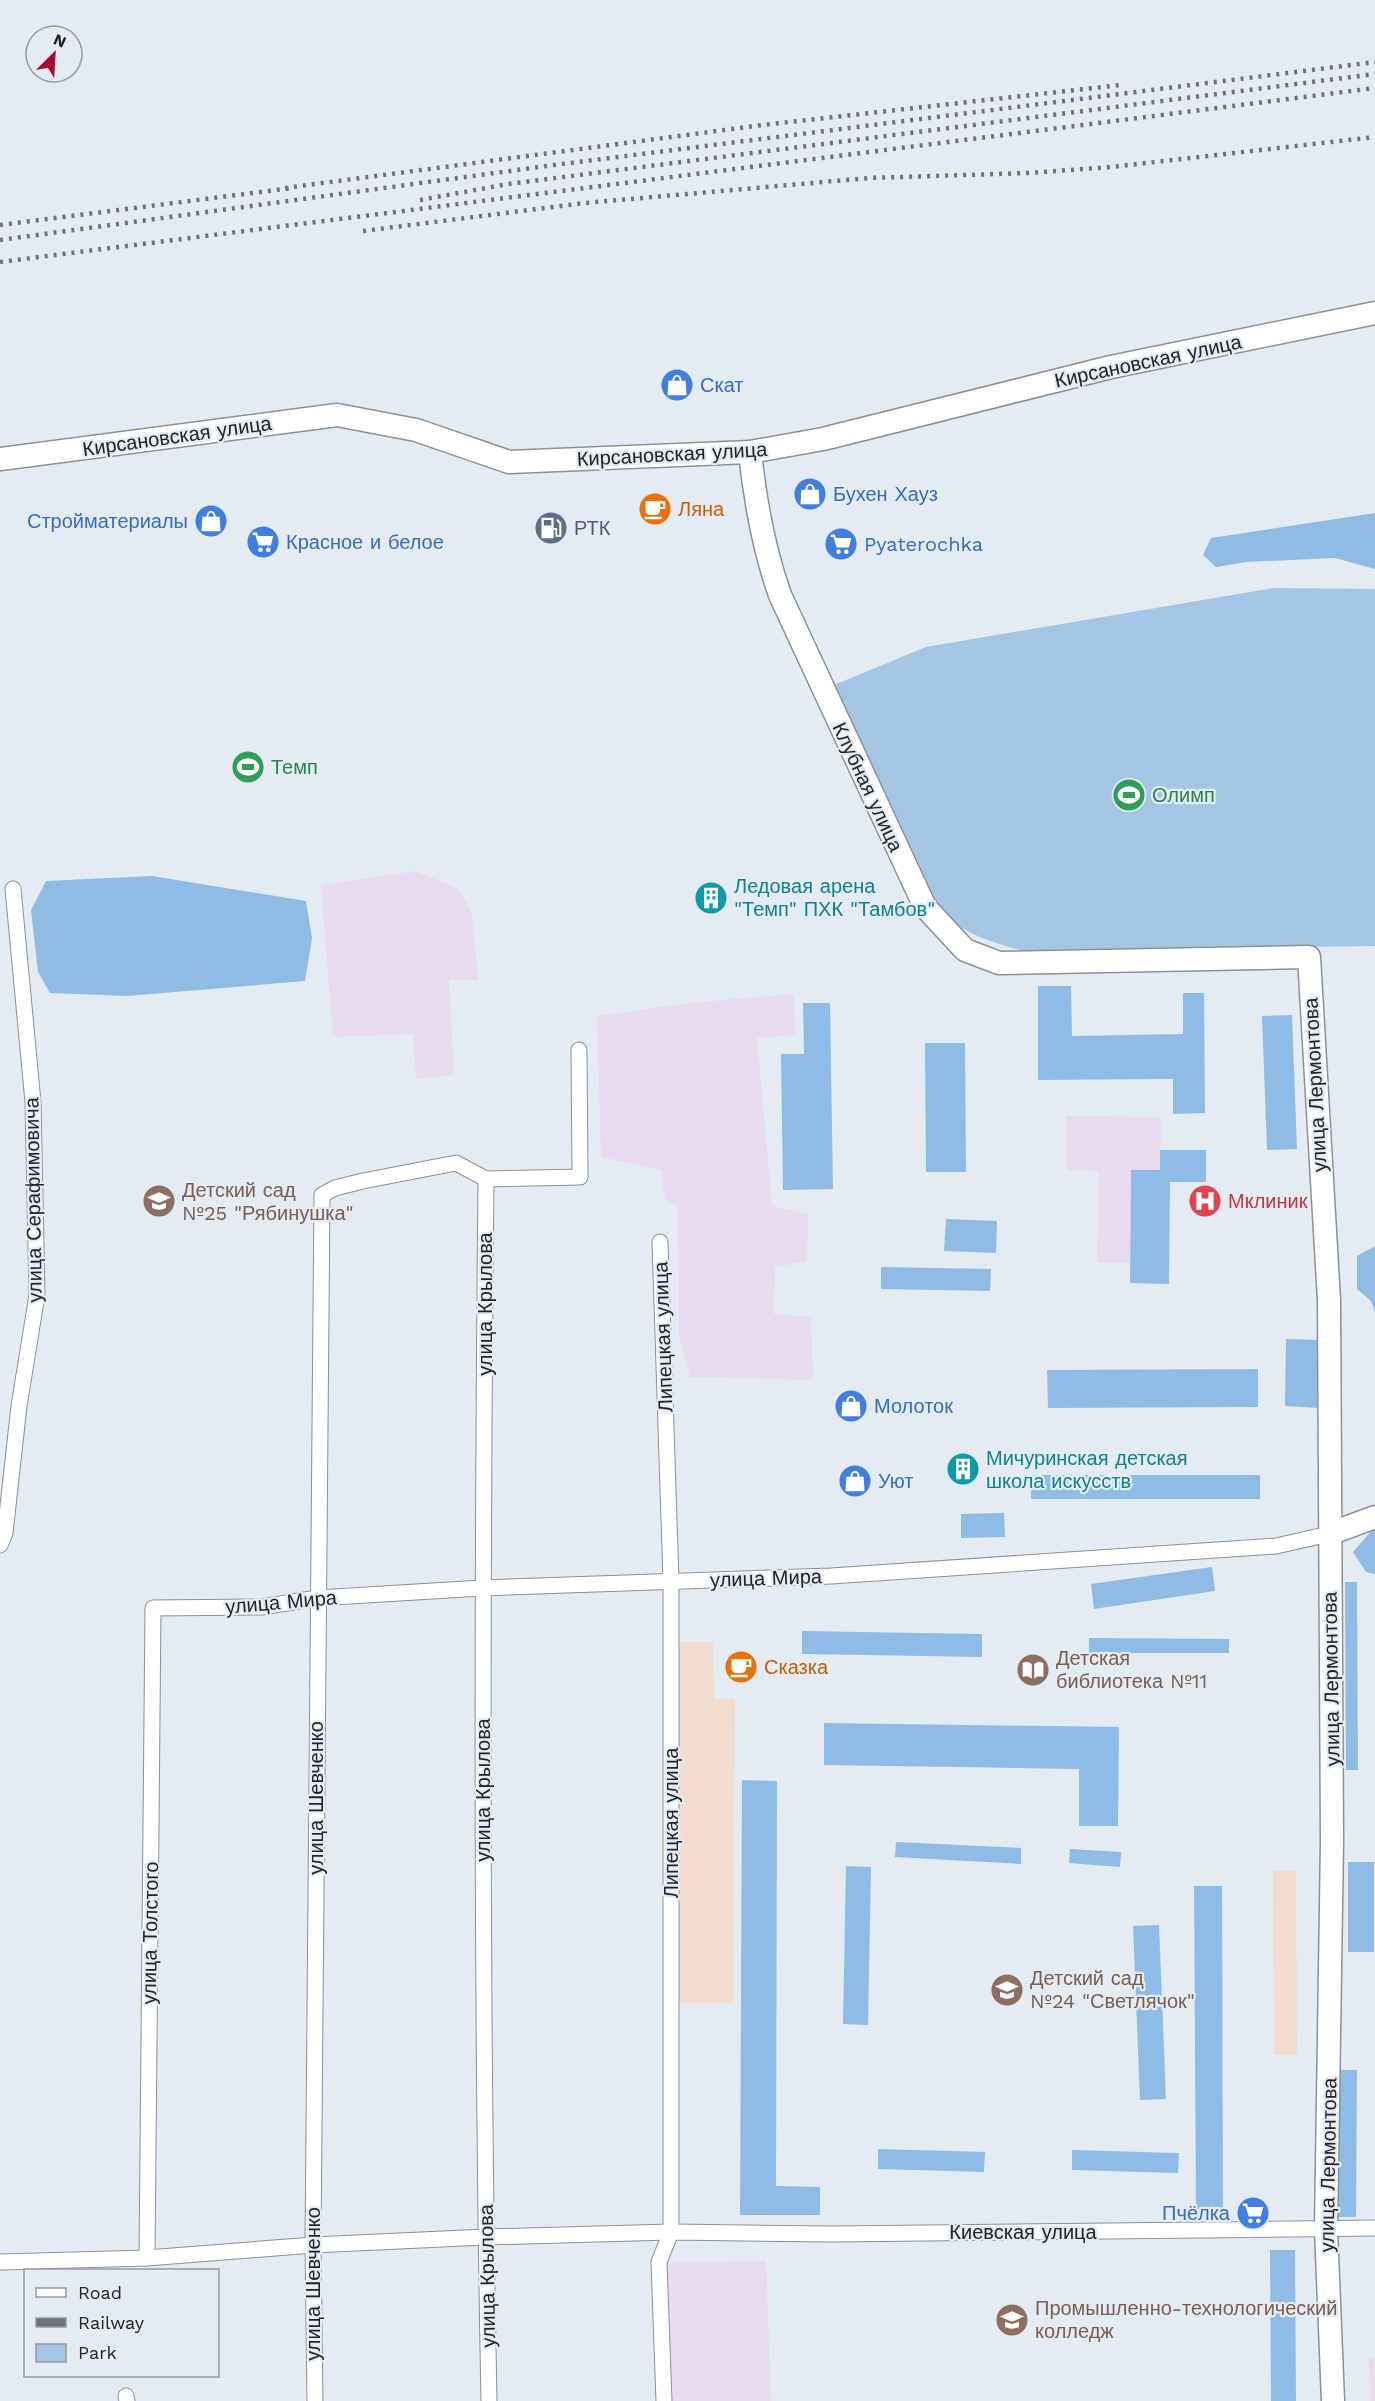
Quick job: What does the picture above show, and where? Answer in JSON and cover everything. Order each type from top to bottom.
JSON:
[{"type":"street","name":"Кирсановская улица","points":[[0,459],[337,415],[416,430],[509,462],[750,452],[823,439],[1111,367],[1375,313]]},
{"type":"street","name":"Клубная улица","points":[[750,452],[754,488],[780,595],[925,907],[965,950],[999,963],[1309,957]]},
{"type":"street","name":"улица Серафимовича","points":[[0,1545],[5,1533],[19,1406],[37,1295],[33,1102],[13,889]]},
{"type":"street","name":"улица Лермонтова","points":[[1309,957],[1329,1300],[1332,1841],[1326,2229],[1333,2401]]},
{"type":"street","points":[[486,1179],[580,1176],[579,1050]]},
{"type":"street","name":"улица Шевченко","points":[[315,2401],[313,2245],[322,1195],[335,1188],[363,1180],[456,1163],[486,1179]]},
{"type":"street","name":"улица Крылова","points":[[486,1179],[482,1588],[489,2401]]},
{"type":"street","name":"Липецкая улица","points":[[660,1242],[671,1581],[671,2232],[659,2262],[664,2401]]},
{"type":"street","name":"улица Мира","points":[[153,1608],[262,1607],[317,1599],[482,1588],[831,1576],[1276,1546],[1329,1534],[1375,1517]]},
{"type":"street","name":"улица Толстого","points":[[147,2258],[153,1608]]},
{"type":"street","name":"Киевская улица","points":[[0,2262],[147,2258],[313,2245],[486,2237],[671,2232],[844,2234],[1375,2228]]},
{"type":"shaded area","points":[[1375,513],[1375,569],[1335,558],[1246,562],[1216,567],[1203,555],[1211,538]]},
{"type":"shaded area","points":[[415,871],[459,889],[472,914],[478,980],[449,980],[454,1075],[416,1079],[413,1034],[333,1037],[321,885]]},
{"type":"shaded area","points":[[152,876],[306,901],[312,938],[305,981],[127,996],[50,993],[38,972],[31,910],[46,881]]},
{"type":"shaded area","points":[[1038,986],[1071,986],[1072,1036],[1183,1034],[1183,993],[1204,993],[1205,1113],[1173,1114],[1173,1079],[1038,1080]]},
{"type":"shaded area","points":[[794,994],[795,1035],[757,1038],[772,1206],[808,1214],[807,1261],[775,1267],[774,1314],[811,1317],[813,1380],[690,1377],[679,1336],[678,1206],[665,1199],[661,1170],[601,1157],[597,1016],[689,1003]]},
{"type":"shaded area","points":[[803,1003],[830,1003],[833,1189],[783,1190],[781,1054],[804,1054]]},
{"type":"shaded area","points":[[1292,1015],[1297,1149],[1267,1150],[1262,1016]]},
{"type":"shaded area","points":[[925,1043],[965,1043],[966,1172],[926,1172]]},
{"type":"shaded area","points":[[1066,1116],[1161,1117],[1160,1170],[1131,1170],[1130,1263],[1097,1263],[1099,1171],[1066,1170]]},
{"type":"shaded area","points":[[1160,1150],[1206,1150],[1206,1182],[1170,1182],[1169,1284],[1130,1283],[1131,1170],[1160,1170]]},
{"type":"shaded area","points":[[946,1219],[997,1221],[996,1253],[944,1251]]},
{"type":"shaded area","points":[[1375,1246],[1375,1312],[1371,1301],[1357,1289],[1357,1256]]},
{"type":"shaded area","points":[[881,1267],[991,1269],[990,1291],[881,1289]]},
{"type":"shaded area","points":[[1286,1339],[1320,1340],[1318,1408],[1285,1406]]},
{"type":"shaded area","points":[[1258,1369],[1258,1407],[1048,1408],[1047,1370]]},
{"type":"shaded area","points":[[1031,1475],[1260,1475],[1260,1499],[1031,1499]]},
{"type":"shaded area","points":[[1004,1513],[1005,1537],[961,1538],[961,1514]]},
{"type":"shaded area","points":[[1375,1527],[1375,1574],[1366,1572],[1353,1552]]},
{"type":"shaded area","points":[[1212,1567],[1215,1591],[1094,1609],[1091,1584]]},
{"type":"shaded area","points":[[1345,1582],[1357,1582],[1358,1770],[1346,1770]]},
{"type":"shaded area","points":[[802,1631],[982,1634],[982,1657],[802,1654]]},
{"type":"shaded area","points":[[1089,1638],[1229,1639],[1229,1653],[1089,1653]]},
{"type":"shaded area","points":[[677,1642],[713,1642],[714,1699],[735,1699],[733,2003],[679,2003]]},
{"type":"shaded area","points":[[824,1723],[1119,1727],[1118,1826],[1079,1826],[1079,1769],[824,1765]]},
{"type":"shaded area","points":[[742,1780],[777,1781],[776,2186],[820,2187],[820,2215],[740,2215]]},
{"type":"shaded area","points":[[896,1842],[1021,1848],[1021,1864],[895,1857]]},
{"type":"shaded area","points":[[1070,1849],[1121,1852],[1120,1867],[1069,1863]]},
{"type":"shaded area","points":[[1348,1862],[1374,1862],[1374,1952],[1348,1952]]},
{"type":"shaded area","points":[[846,1866],[871,1867],[868,2025],[843,2024]]},
{"type":"shaded area","points":[[1273,1871],[1296,1871],[1297,2055],[1274,2055]]},
{"type":"shaded area","points":[[1194,1886],[1222,1886],[1223,2209],[1196,2209]]},
{"type":"shaded area","points":[[1159,1925],[1166,2099],[1140,2100],[1133,1926]]},
{"type":"shaded area","points":[[1337,2070],[1357,2070],[1356,2217],[1336,2217]]},
{"type":"shaded area","points":[[878,2149],[985,2152],[984,2172],[878,2169]]},
{"type":"shaded area","points":[[1072,2150],[1179,2153],[1178,2173],[1072,2170]]},
{"type":"shaded area","points":[[1270,2250],[1295,2250],[1296,2401],[1271,2401]]},
{"type":"shaded area","points":[[766,2261],[771,2401],[664,2401],[659,2262]]},
{"type":"shaded area","points":[[1369,2357],[1375,2358],[1375,2401],[1370,2401]]},
{"type":"green space","name":"Олимп","points":[[1273,588],[1375,589],[1375,946],[1023,951],[996,943],[964,929],[931,904],[834,685],[926,647]]},
{"type":"railway","points":[[0,240],[554,165],[1375,62]]},
{"type":"railway","points":[[420,200],[508,184],[1375,74]]},
{"type":"railway","points":[[285,188],[762,125],[1121,85]]},
{"type":"railway","points":[[0,262],[1375,88]]},
{"type":"railway","points":[[363,231],[585,203],[869,178],[1029,173],[1111,167],[1375,137]]},
{"type":"railway","points":[[0,225],[292,188]]},
{"type":"place","name":"Скат","points":[[677,385]]},
{"type":"place","name":"Бухен Хауз","points":[[810,494]]},
{"type":"place","name":"Ляна","points":[[655,509]]},
{"type":"place","name":"Стройматериалы","points":[[211,521]]},
{"type":"place","name":"РТК","points":[[551,528]]},
{"type":"place","name":"Красное и белое","points":[[263,542]]},
{"type":"place","name":"Pyaterochka","points":[[841,544]]},
{"type":"place","name":"Темп","points":[[248,767]]},
{"type":"place","name":"Олимп","points":[[1129,795]]},
{"type":"place","name":"Ледовая арена \"Темп\" ПХК \"Тамбов\"","points":[[711,898]]},
{"type":"place","name":"Детский сад №25 \"Рябинушка\"","points":[[159,1201]]},
{"type":"place","name":"Мклиник","points":[[1205,1201]]},
{"type":"place","name":"Молоток","points":[[851,1406]]},
{"type":"place","name":"Мичуринская детская школа искусств","points":[[963,1469]]},
{"type":"place","name":"Уют","points":[[855,1481]]},
{"type":"place","name":"Сказка","points":[[741,1667]]},
{"type":"place","name":"Детская библиотека №11","points":[[1033,1670]]},
{"type":"place","name":"Детский сад №24 \"Светлячок\"","points":[[1007,1990]]},
{"type":"place","name":"Пчёлка","points":[[1253,2213]]},
{"type":"place","name":"Промышленно-технологический колледж","points":[[1012,2320]]}]
